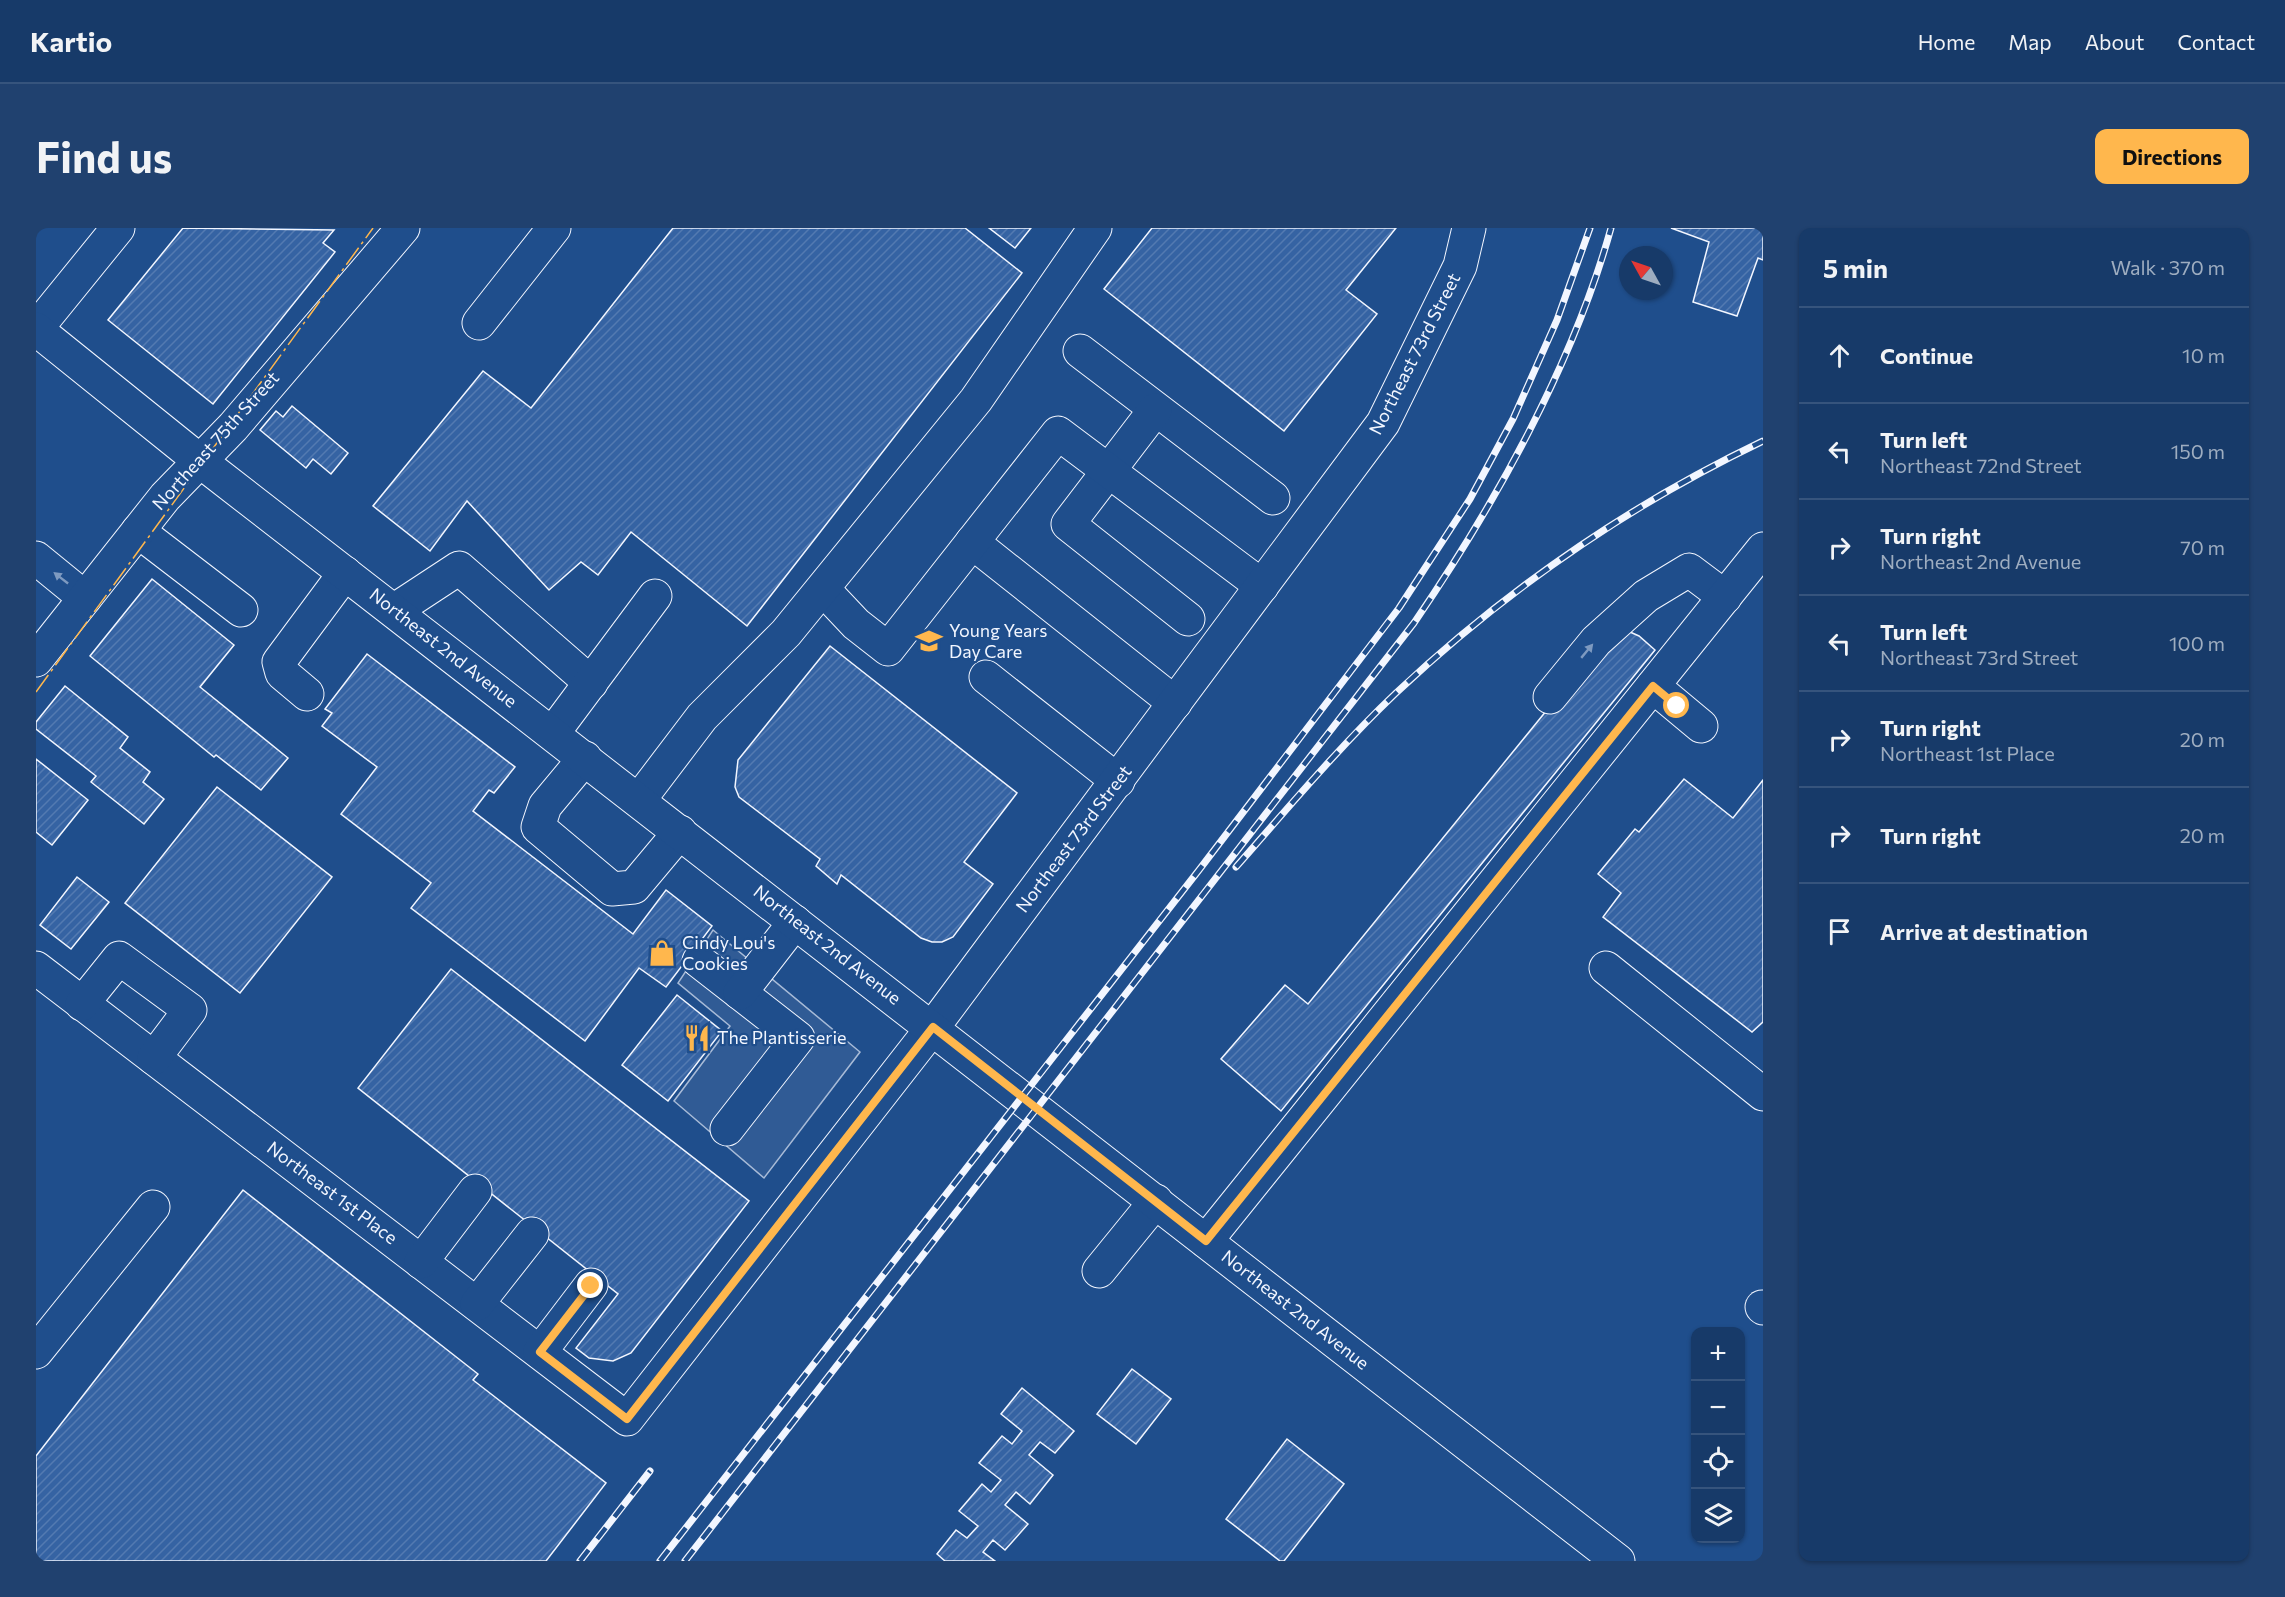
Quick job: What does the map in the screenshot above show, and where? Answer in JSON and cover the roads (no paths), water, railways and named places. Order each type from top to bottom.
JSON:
[{"type":"street","points":[[36,329],[118,228]]},
{"type":"street","points":[[478,323],[554,228]]},
{"type":"street","points":[[639,800],[702,717],[786,633],[976,400],[1095,228]]},
{"type":"street","name":"Northeast 73rd Street","points":[[627,1419],[933,1027],[1383,423],[1460,266],[1469,228]]},
{"type":"street","name":"Northeast 75th Street","points":[[36,660],[165,497],[233,427],[392,232]]},
{"type":"street","name":"Northeast 2nd Avenue","points":[[36,329],[200,461],[933,1027],[1618,1561]]},
{"type":"street","points":[[1080,351],[1273,498]]},
{"type":"street","points":[[1155,410],[1068,525],[1188,619]]},
{"type":"street","points":[[823,588],[856,624],[888,649],[1058,433],[1262,586]]},
{"type":"street","points":[[138,531],[241,610]]},
{"type":"street","points":[[972,542],[1175,703]]},
{"type":"street","points":[[1206,1241],[1258,1155],[1653,686],[1763,549]]},
{"type":"street","points":[[36,558],[85,598]]},
{"type":"street","points":[[395,610],[459,568],[591,683]]},
{"type":"street","points":[[1550,696],[1596,641],[1646,596],[1689,570],[1725,597]]},
{"type":"street","points":[[307,694],[282,674],[279,662],[345,573]]},
{"type":"street","points":[[553,733],[655,596]]},
{"type":"street","points":[[986,677],[1118,781]]},
{"type":"street","points":[[1653,686],[1701,726]]},
{"type":"street","points":[[585,758],[545,806],[538,827],[612,889],[634,887],[680,831]]},
{"type":"street","points":[[740,993],[795,922]]},
{"type":"street","points":[[82,1004],[119,958],[190,1011],[154,1058]]},
{"type":"street","points":[[699,961],[798,1038],[727,1129]]},
{"type":"street","points":[[1606,968],[1763,1094]]},
{"type":"street","name":"Northeast 1st Place","points":[[36,969],[627,1419]]},
{"type":"street","points":[[421,1262],[475,1191]]},
{"type":"street","points":[[1099,1271],[1155,1202]]},
{"type":"street","points":[[36,1352],[153,1207]]},
{"type":"street","points":[[477,1304],[532,1234]]},
{"type":"street","points":[[540,1352],[591,1286]]},
{"type":"railway","points":[[660,1561],[1199,870],[1399,608],[1470,499],[1513,419],[1557,320],[1590,228]]},
{"type":"railway","points":[[685,1561],[1414,623],[1473,531],[1528,433],[1575,331],[1595,280],[1611,228]]},
{"type":"railway","points":[[1236,867],[1354,735],[1396,693],[1480,620],[1525,585],[1617,522],[1664,493],[1763,441]]},
{"type":"railway","points":[[580,1561],[650,1471]]},
{"type":"place","name":"Young Years Day Care","points":[[929,641]]},
{"type":"place","name":"Cindy Lou's Cookies","points":[[662,953]]},
{"type":"place","name":"The Plantisserie","points":[[697,1038]]}]
